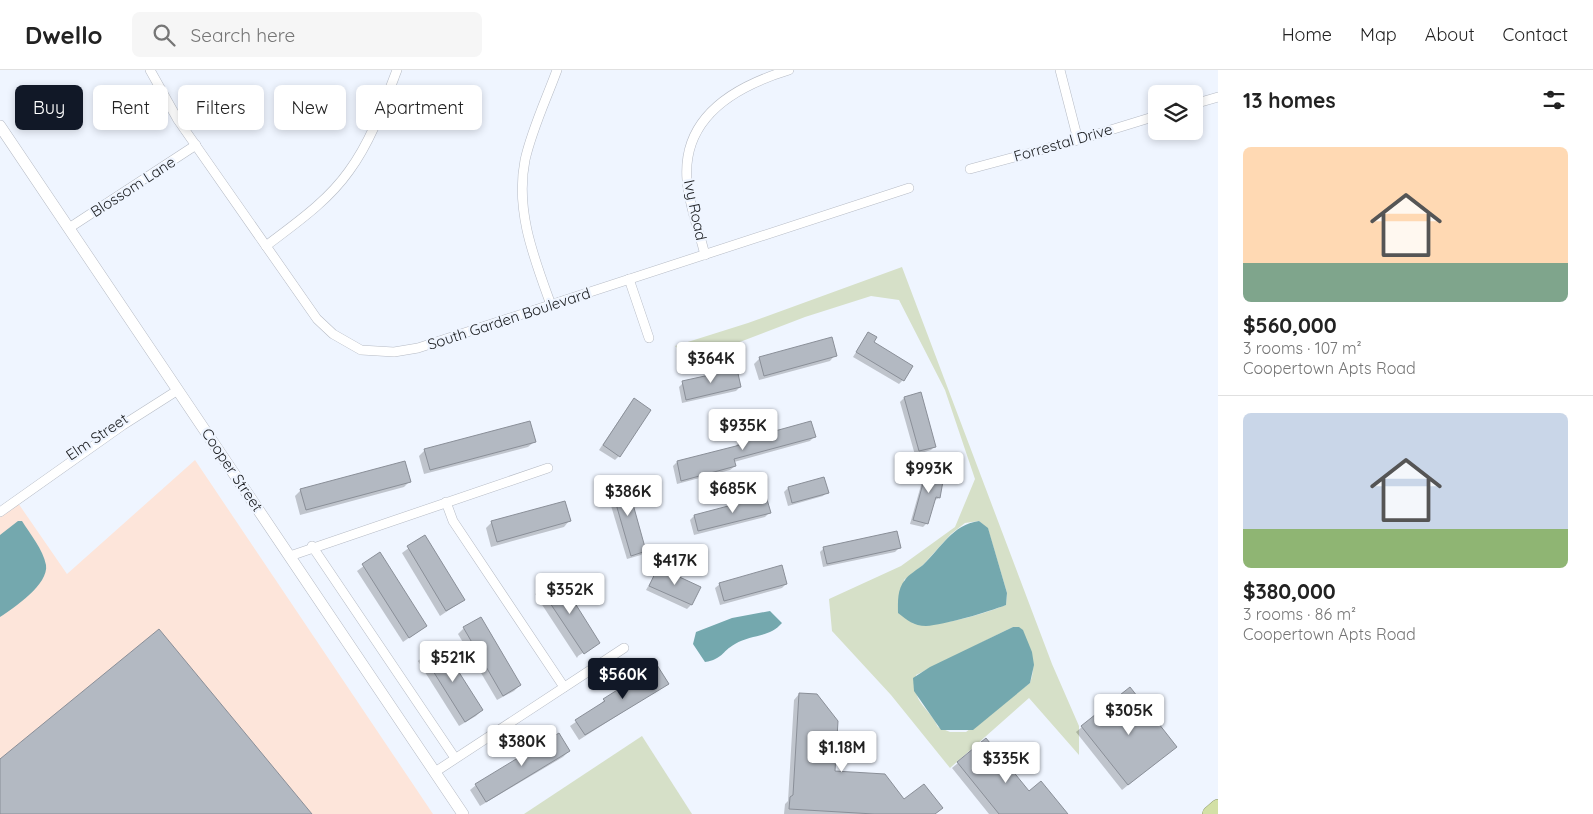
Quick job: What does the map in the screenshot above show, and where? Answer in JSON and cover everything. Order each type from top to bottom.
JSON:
[{"type":"highway","points":[[1210,814],[1218,808]]},
{"type":"street","name":"South Garden Boulevard","points":[[150,70],[172,110],[317,318],[342,340],[361,350],[372,352],[394,352],[418,348],[909,188]]},
{"type":"street","points":[[266,246],[312,211],[349,172],[377,120],[397,70]]},
{"type":"street","points":[[552,305],[532,252],[525,224],[522,193],[525,160],[557,70]]},
{"type":"street","name":"Ivy Road","points":[[705,255],[687,181],[688,156],[691,144],[719,103],[752,84],[789,70]]},
{"type":"street","points":[[1060,70],[1078,140]]},
{"type":"street","points":[[1203,101],[1218,97]]},
{"type":"street","name":"Forrestal Drive","points":[[970,169],[1078,140],[1148,118]]},
{"type":"street","name":"Cooper Street","points":[[0,126],[463,814]]},
{"type":"street","name":"Blossom Lane","points":[[69,228],[196,145]]},
{"type":"street","points":[[629,280],[649,338]]},
{"type":"street","name":"Elm Street","points":[[0,512],[25,493],[39,477],[56,464],[176,388]]},
{"type":"street","points":[[290,556],[312,546],[548,468]]},
{"type":"street","points":[[446,502],[453,521],[564,687]]},
{"type":"street","points":[[312,546],[455,758]]},
{"type":"street","points":[[435,772],[624,648]]},
{"type":"shaded area","points":[[195,460],[433,814],[0,814],[0,514],[18,503],[67,574]]},
{"type":"green space","points":[[902,267],[1052,664],[1079,726],[1079,755],[1029,698],[950,768],[891,695],[832,631],[829,599],[901,566],[955,527],[975,479],[945,390],[899,300],[871,296],[805,317],[690,361],[675,346],[748,323]],"holes":[[[979,521],[988,529],[1007,593],[1006,605],[984,613],[946,622],[934,624],[912,623],[904,580],[923,565],[951,534],[965,523]],[[1013,627],[1033,659],[1030,683],[966,732],[950,732],[938,727],[918,699],[915,685],[916,675]]]},
{"type":"green space","points":[[642,736],[692,814],[524,814]]},
{"type":"water","points":[[18,521],[22,521],[39,547],[46,565],[45,572],[42,580],[29,595],[0,617],[0,535]]},
{"type":"water","points":[[979,521],[988,528],[1007,593],[1006,605],[966,618],[926,626],[914,624],[898,613],[899,591],[907,578],[923,565],[954,532],[970,523]]},
{"type":"water","points":[[770,611],[782,623],[777,628],[766,634],[741,641],[715,659],[705,662],[693,644],[696,632],[732,618]]},
{"type":"water","points":[[1013,627],[1019,627],[1023,630],[1032,652],[1034,665],[1030,683],[973,730],[941,730],[914,691],[913,678],[930,667]]},
{"type":"building","points":[[868,332],[877,337],[874,342],[913,366],[904,381],[856,352]]},
{"type":"building","points":[[832,337],[837,356],[764,376],[759,357]]},
{"type":"building","points":[[737,369],[741,387],[686,400],[682,381]]},
{"type":"building","points":[[921,392],[936,447],[919,451],[904,397]]},
{"type":"building","points":[[634,398],[651,410],[620,457],[603,445]]},
{"type":"building","points":[[530,421],[536,442],[430,470],[424,449]]},
{"type":"building","points":[[811,421],[816,437],[734,459],[736,466],[681,481],[677,461],[740,445],[739,441]]},
{"type":"building","points":[[405,461],[411,482],[306,510],[300,489]]},
{"type":"building","points":[[928,465],[945,470],[940,498],[936,497],[928,524],[913,520]]},
{"type":"building","points":[[824,477],[829,493],[792,503],[788,487]]},
{"type":"building","points":[[626,479],[646,551],[631,556],[610,483]]},
{"type":"building","points":[[766,496],[771,513],[698,531],[694,515]]},
{"type":"building","points":[[565,501],[571,521],[497,542],[491,521]]},
{"type":"building","points":[[897,531],[901,548],[827,564],[823,547]]},
{"type":"building","points":[[425,535],[465,600],[446,611],[407,546]]},
{"type":"building","points":[[380,552],[427,626],[409,638],[362,564]]},
{"type":"building","points":[[782,565],[787,584],[724,601],[719,583]]},
{"type":"building","points":[[658,567],[701,587],[692,605],[649,586]]},
{"type":"building","points":[[558,576],[600,643],[584,654],[540,588]]},
{"type":"building","points":[[481,617],[521,685],[503,696],[463,627]]},
{"type":"building","points":[[159,629],[312,814],[0,814],[0,759]]},
{"type":"building","points":[[441,644],[483,710],[465,722],[423,655]]},
{"type":"building","points":[[657,665],[669,684],[585,735],[575,720],[605,701],[603,699]]},
{"type":"building","points":[[1130,687],[1177,747],[1128,785],[1081,726]]},
{"type":"building","points":[[799,693],[817,694],[838,721],[835,771],[885,774],[904,799],[924,784],[943,808],[935,814],[874,814],[789,809],[790,797],[793,795]]},
{"type":"building","points":[[559,733],[570,751],[486,802],[475,784]]},
{"type":"building","points":[[986,738],[1029,791],[1041,781],[1068,814],[999,814],[957,762]]}]
